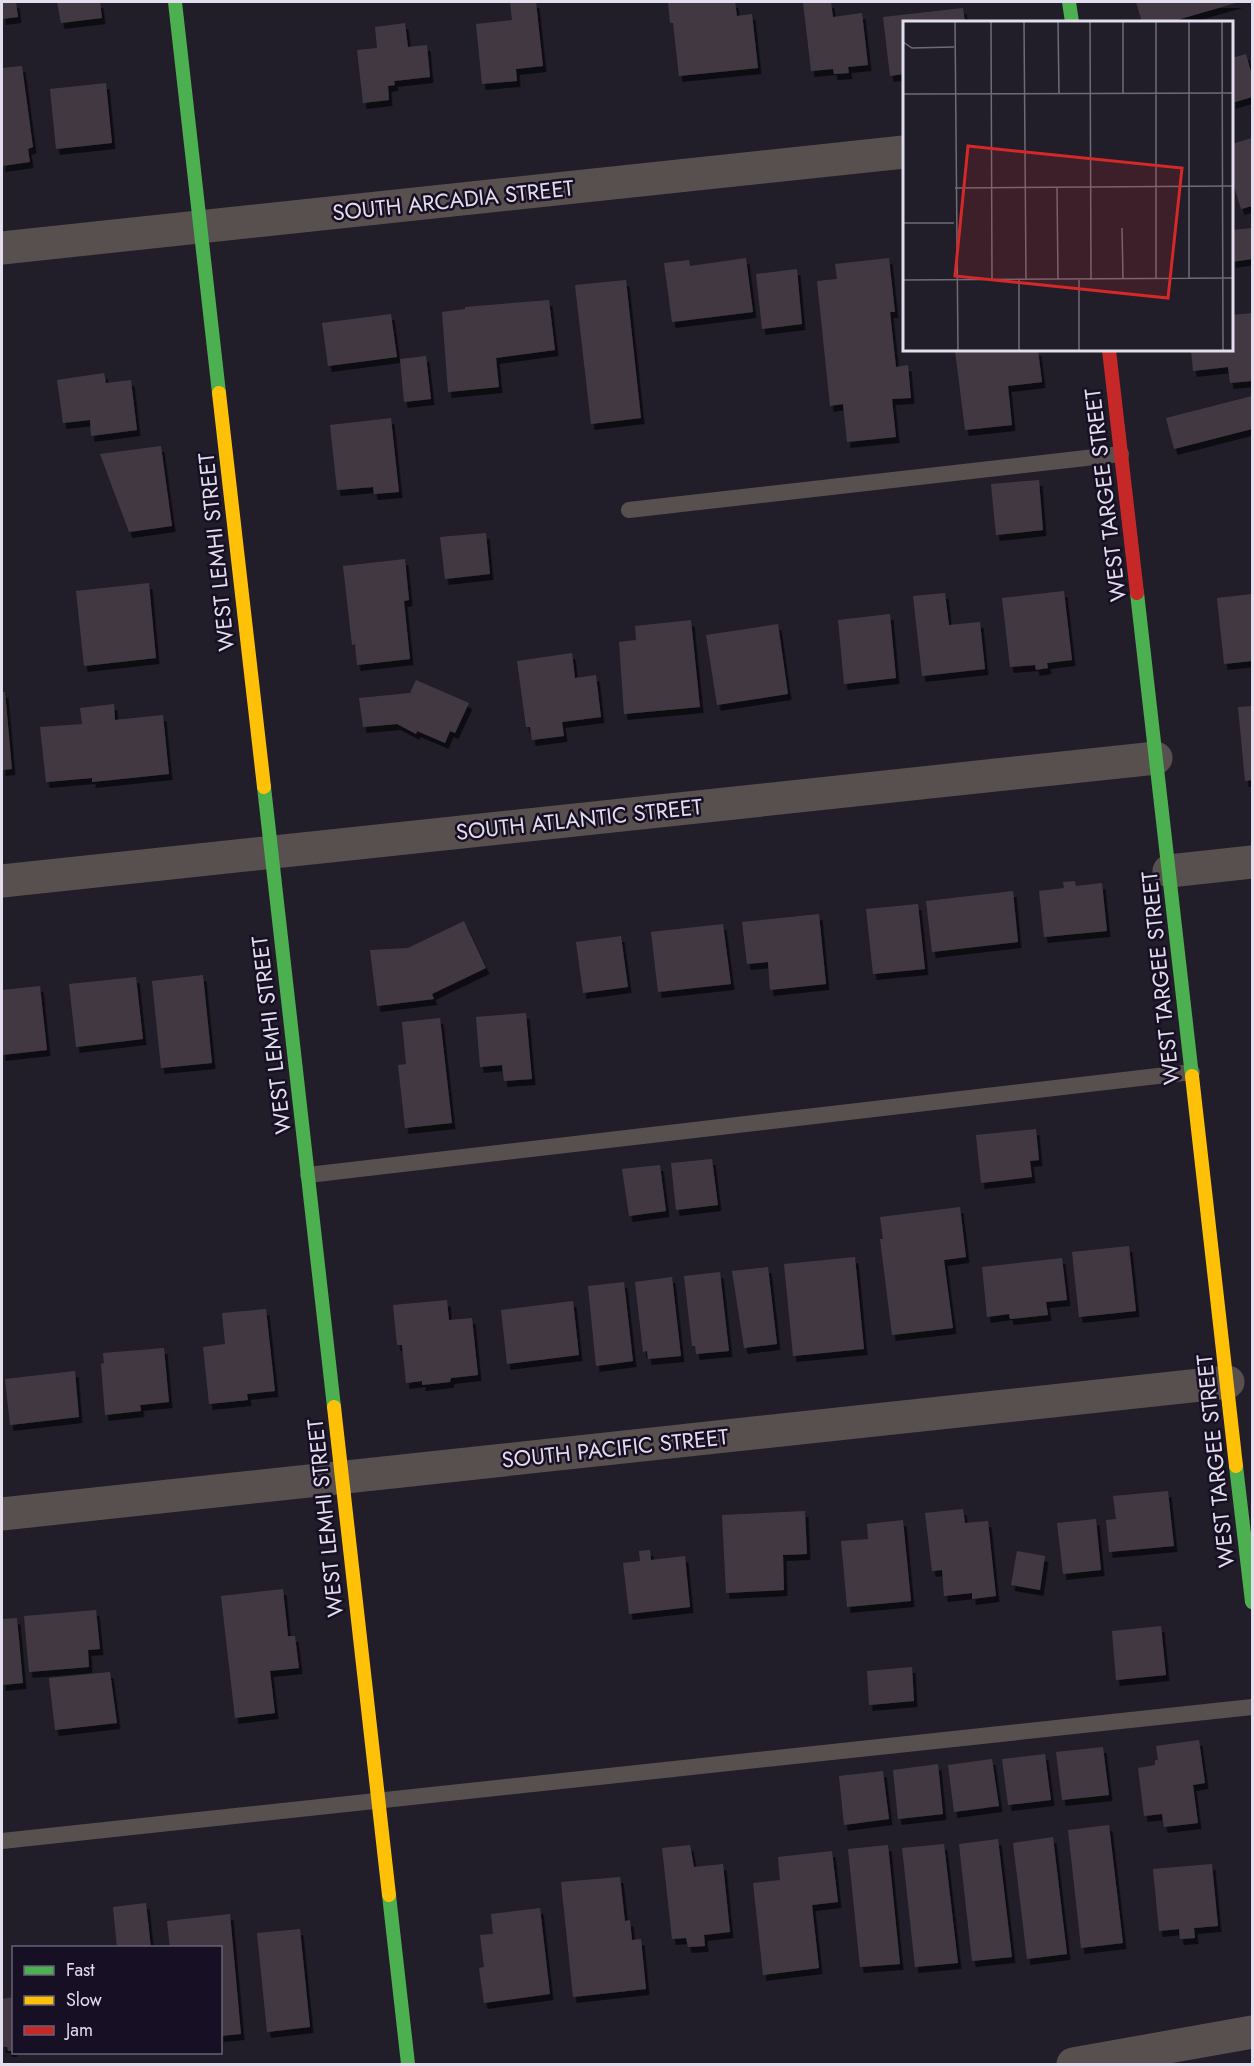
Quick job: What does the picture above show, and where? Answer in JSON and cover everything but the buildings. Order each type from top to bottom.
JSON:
[{"type":"street","name":"WEST LEMHI STREET","points":[[175,2],[408,2064]]},
{"type":"street","points":[[1069,2],[1072,21]]},
{"type":"street","name":"SOUTH ARCADIA STREET","points":[[2,248],[903,152]]},
{"type":"street","name":"WEST TARGEE STREET","points":[[1109,351],[1228,1382],[1244,1447],[1252,1602]]},
{"type":"street","name":"SOUTH ATLANTIC STREET","points":[[2,881],[1156,758]]},
{"type":"street","points":[[1169,871],[1252,862]]},
{"type":"street","name":"SOUTH PACIFIC STREET","points":[[2,1514],[1228,1382]]},
{"type":"street","points":[[1073,2064],[1252,2032]]},
{"type":"lane","points":[[629,510],[1121,454]]},
{"type":"lane","points":[[308,1175],[1192,1072]]},
{"type":"lane","points":[[2,1842],[1252,1707]]},
{"type":"traffic: fast","points":[[175,2],[219,393]]},
{"type":"traffic: fast","points":[[1069,2],[1072,21]]},
{"type":"traffic: fast","points":[[1137,593],[1192,1076]]},
{"type":"traffic: fast","points":[[264,787],[334,1407]]},
{"type":"traffic: fast","points":[[1236,1466],[1252,1602]]},
{"type":"traffic: fast","points":[[389,1895],[408,2064]]},
{"type":"traffic: slow","points":[[219,393],[264,787]]},
{"type":"traffic: slow","points":[[1192,1076],[1236,1466]]},
{"type":"traffic: slow","points":[[334,1407],[389,1895]]},
{"type":"traffic: jam","points":[[1109,351],[1137,593]]}]
